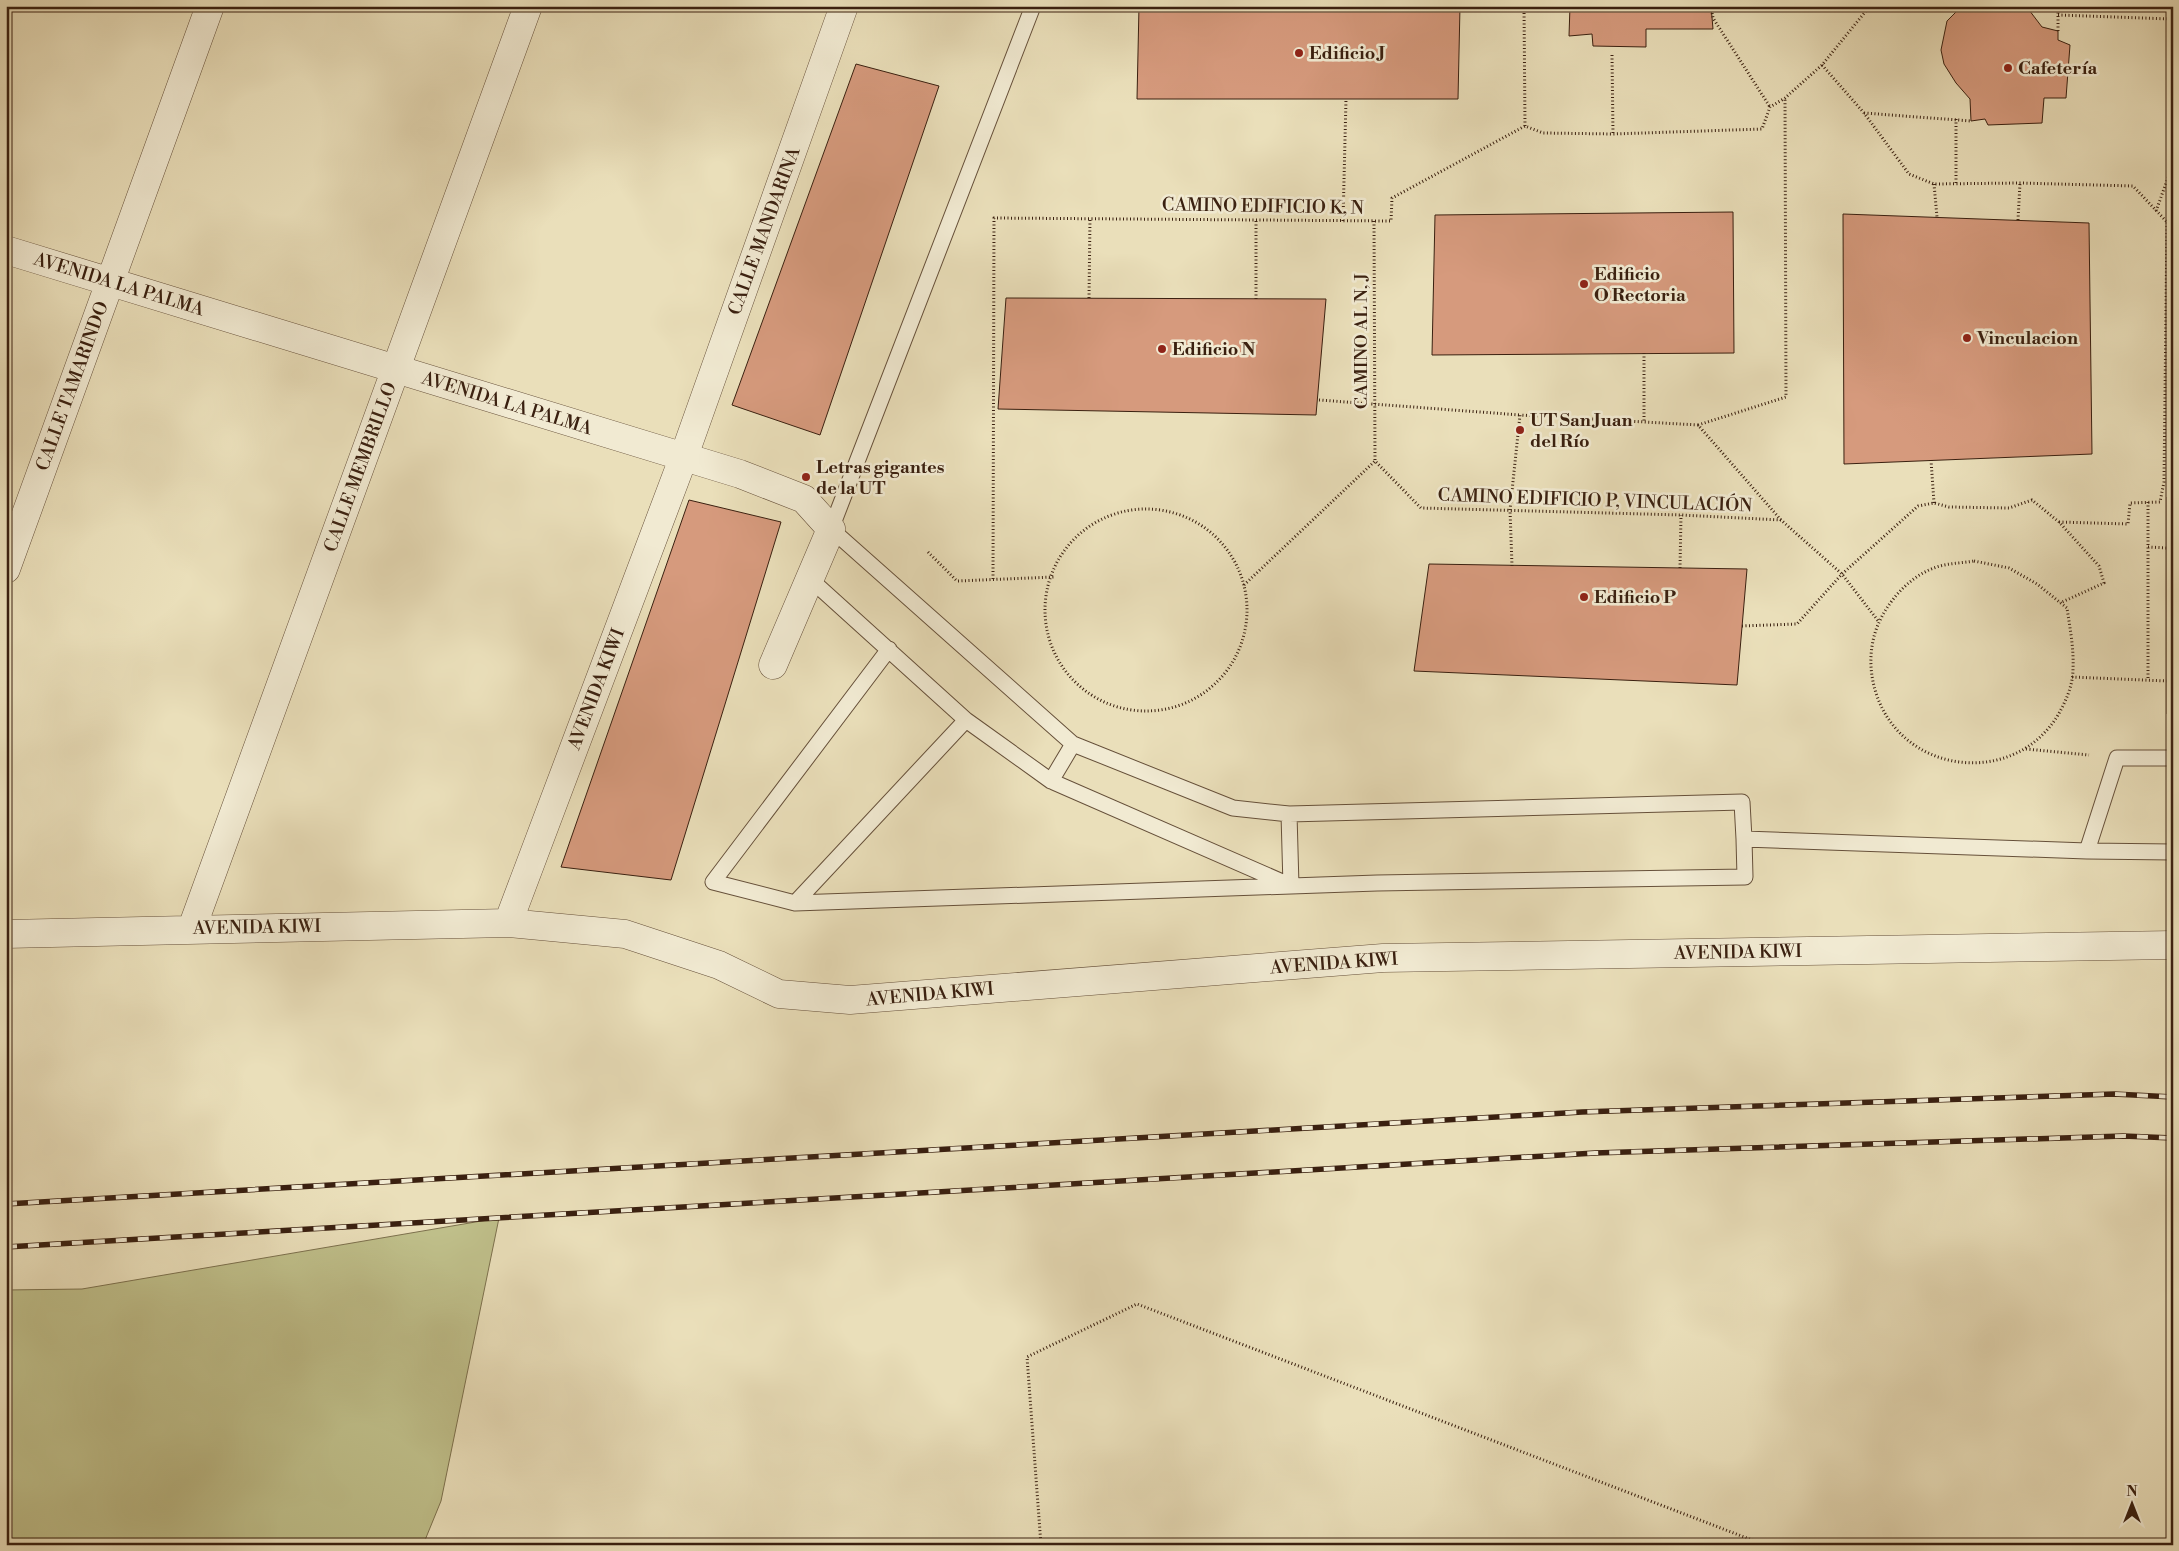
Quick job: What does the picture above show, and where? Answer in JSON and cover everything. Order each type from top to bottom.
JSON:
[{"type":"street","name":"CALLE TAMARINDO","points":[[6,569],[210,6]]},
{"type":"street","name":"CALLE MEMBRILLO","points":[[192,928],[528,6]]},
{"type":"street","name":"CALLE MANDARINA","points":[[684,456],[844,6]]},
{"type":"street","name":"AVENIDA LA PALMA","points":[[6,250],[740,474],[804,498],[831,529]]},
{"type":"street","name":"AVENIDA KIWI","points":[[508,922],[684,456]]},
{"type":"street","points":[[773,665],[831,529]]},
{"type":"street","name":"AVENIDA KIWI","points":[[6,934],[192,928],[508,922],[625,934],[719,965],[779,994],[850,1000],[1383,958],[2173,945]]},
{"type":"lane","points":[[889,649],[713,882],[795,904],[1291,886],[1745,877],[1742,802],[1289,814],[1233,808],[1073,744],[831,529],[1033,6]]},
{"type":"lane","points":[[809,578],[966,720],[1051,780],[1291,886]]},
{"type":"lane","points":[[795,904],[966,720]]},
{"type":"lane","points":[[1051,780],[1073,744]]},
{"type":"lane","points":[[2087,851],[2117,758],[2173,758]]},
{"type":"lane","points":[[1289,814],[1291,886]]},
{"type":"lane","points":[[1744,839],[2087,851],[2173,852]]},
{"type":"path","points":[[1524,6],[1525,126],[1543,133],[1613,134],[1762,129],[1770,107],[1785,98],[1822,65],[1870,6]]},
{"type":"path","points":[[1712,6],[1713,18],[1770,107]]},
{"type":"path","points":[[2058,6],[2058,31]]},
{"type":"path","points":[[2156,211],[2170,175],[2171,6]]},
{"type":"path","points":[[2058,15],[2171,19]]},
{"type":"path","points":[[1612,55],[1613,134]]},
{"type":"path","points":[[1822,65],[1864,113],[1909,174],[1934,184],[2020,183],[2134,186],[2167,222],[2173,222]]},
{"type":"path","points":[[1319,400],[1520,415],[1698,425],[1786,397],[1785,98]]},
{"type":"path","points":[[1343,221],[1346,99]]},
{"type":"path","points":[[1864,113],[1971,120]]},
{"type":"path","points":[[1956,119],[1956,184]]},
{"type":"path","name":"CAMINO EDIFICIO K, N","points":[[994,579],[994,218],[1392,221],[1392,198],[1525,126]]},
{"type":"path","points":[[2018,220],[2020,183]]},
{"type":"path","points":[[1934,184],[1937,217]]},
{"type":"path","points":[[1089,298],[1090,218]]},
{"type":"path","points":[[1256,220],[1256,299]]},
{"type":"path","name":"CAMINO AL N, J","points":[[1374,221],[1375,461]]},
{"type":"path","points":[[2059,522],[2128,524],[2130,503],[2160,502],[2164,482],[2167,222]]},
{"type":"path","points":[[1644,353],[1644,422]]},
{"type":"path","points":[[1512,566],[1510,510],[1520,415]]},
{"type":"path","points":[[1698,425],[1781,520],[1842,574],[1879,622]]},
{"type":"path","points":[[1931,460],[1934,503]]},
{"type":"path","points":[[1244,585],[1375,461]]},
{"type":"path","name":"CAMINO EDIFICIO P, VINCULACIÓN","points":[[1375,461],[1421,508],[1681,515],[1781,520]]},
{"type":"path","points":[[1742,626],[1797,624],[1842,574],[1918,506],[1934,503],[1949,507],[2009,508],[2032,500],[2059,522],[2099,566],[2104,583],[2060,603]]},
{"type":"path","points":[[2148,502],[2148,680]]},
{"type":"path","points":[[1148,508],[1182,515],[1210,531],[1232,555],[1244,585],[1247,617],[1240,648],[1224,675],[1199,696],[1169,708],[1137,711],[1106,704],[1076,684],[1055,657],[1044,623],[1054,577],[1058,556],[1082,530],[1113,514],[1148,508]]},
{"type":"path","points":[[1680,568],[1681,515]]},
{"type":"path","points":[[2148,547],[2167,548]]},
{"type":"path","points":[[928,552],[957,581],[1054,577]]},
{"type":"path","points":[[1974,561],[2009,568],[2037,584],[2060,603],[2067,608],[2073,670],[2072,677],[2066,700],[2050,728],[2026,749],[1996,761],[1964,764],[1933,756],[1903,737],[1881,710],[1871,676],[1872,641],[1885,609],[1908,583],[1940,566],[1974,561]]},
{"type":"path","points":[[2072,677],[2167,681]]},
{"type":"path","points":[[2026,749],[2117,758]]},
{"type":"path","points":[[1041,1545],[1027,1357],[1137,1304],[1765,1545]]},
{"type":"green space","points":[[499,1218],[441,1501],[423,1545],[6,1545],[6,1290],[82,1289]]},
{"type":"building","name":"Edificio J","points":[[1139,6],[1460,6],[1458,99],[1137,99]]},
{"type":"building","points":[[1570,6],[1711,6],[1713,29],[1646,29],[1646,47],[1593,46],[1592,34],[1569,36]]},
{"type":"building","name":"Cafetería","points":[[1962,6],[2026,6],[2042,27],[2058,31],[2058,40],[2070,45],[2066,98],[2044,98],[2042,123],[1988,125],[1985,119],[1971,121],[1970,99],[1956,83],[1944,64],[1941,50],[1947,21]]},
{"type":"building","points":[[856,64],[939,86],[820,435],[732,405]]},
{"type":"building","name":"Edificio O Rectoria","points":[[1733,212],[1734,353],[1432,355],[1435,215]]},
{"type":"building","name":"Vinculacion","points":[[1843,214],[2089,223],[2092,454],[1844,464]]},
{"type":"building","name":"Edificio N","points":[[1006,298],[1326,299],[1316,415],[998,409]]},
{"type":"building","points":[[2167,497],[2173,497],[2173,714],[2167,714]]},
{"type":"building","points":[[689,500],[781,522],[671,880],[561,867]]},
{"type":"building","name":"Edificio P","points":[[1429,564],[1747,569],[1737,685],[1414,671]]},
{"type":"railway","points":[[6,1204],[1582,1112],[2114,1094],[2173,1097]]},
{"type":"railway","points":[[6,1247],[1595,1153],[2123,1136],[2173,1138]]},
{"type":"place","name":"Edificio J","points":[[1299,53]]},
{"type":"place","name":"Cafetería","points":[[2008,68]]},
{"type":"place","name":"Edificio O Rectoria","points":[[1584,284]]},
{"type":"place","name":"Vinculacion","points":[[1967,338]]},
{"type":"place","name":"Edificio N","points":[[1162,349]]},
{"type":"place","name":"UT San Juan del Río","points":[[1520,430]]},
{"type":"place","name":"Letras gigantes de la UT","points":[[806,477]]},
{"type":"place","name":"Edificio P","points":[[1584,597]]}]
